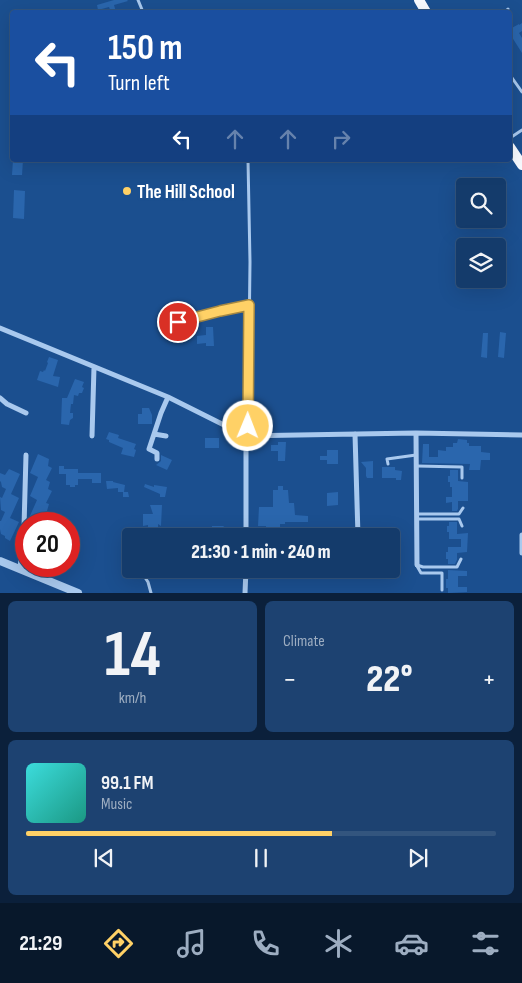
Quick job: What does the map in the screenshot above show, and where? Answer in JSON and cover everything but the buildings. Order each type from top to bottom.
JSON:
[{"type":"highway","points":[[512,150],[522,165]]},
{"type":"street","points":[[0,328],[168,397],[246,436],[356,434],[522,435]]},
{"type":"street","points":[[92,436],[94,367]]},
{"type":"street","points":[[156,458],[158,453],[149,449],[168,397]]},
{"type":"street","points":[[0,398],[7,404],[26,413]]},
{"type":"street","points":[[154,434],[166,436]]},
{"type":"street","points":[[356,434],[358,528]]},
{"type":"street","points":[[416,434],[417,565]]},
{"type":"street","points":[[246,436],[246,528]]},
{"type":"street","points":[[24,512],[26,455]]},
{"type":"street","points":[[522,534],[522,553]]},
{"type":"street","points":[[0,561],[15,567]]},
{"type":"street","points":[[39,577],[78,593]]},
{"type":"street","points":[[245,593],[246,578]]},
{"type":"lane","points":[[512,78],[522,92]]},
{"type":"lane","points":[[246,436],[248,426],[250,262],[248,162]]},
{"type":"lane","points":[[166,323],[178,322],[249,305]]},
{"type":"lane","points":[[388,464],[387,459],[416,455]]},
{"type":"lane","points":[[417,466],[462,467],[462,478]]},
{"type":"lane","points":[[417,516],[459,514],[463,508]]},
{"type":"lane","points":[[417,516],[459,519],[462,526]]},
{"type":"lane","points":[[417,565],[423,567],[457,567],[461,559]]},
{"type":"lane","points":[[417,565],[421,573],[442,573],[442,590]]},
{"type":"lane","points":[[145,578],[151,593]]},
{"type":"place","name":"The Hill School","points":[[127,191]]},
{"type":"route","points":[[178,322],[249,305],[248,426]]}]
